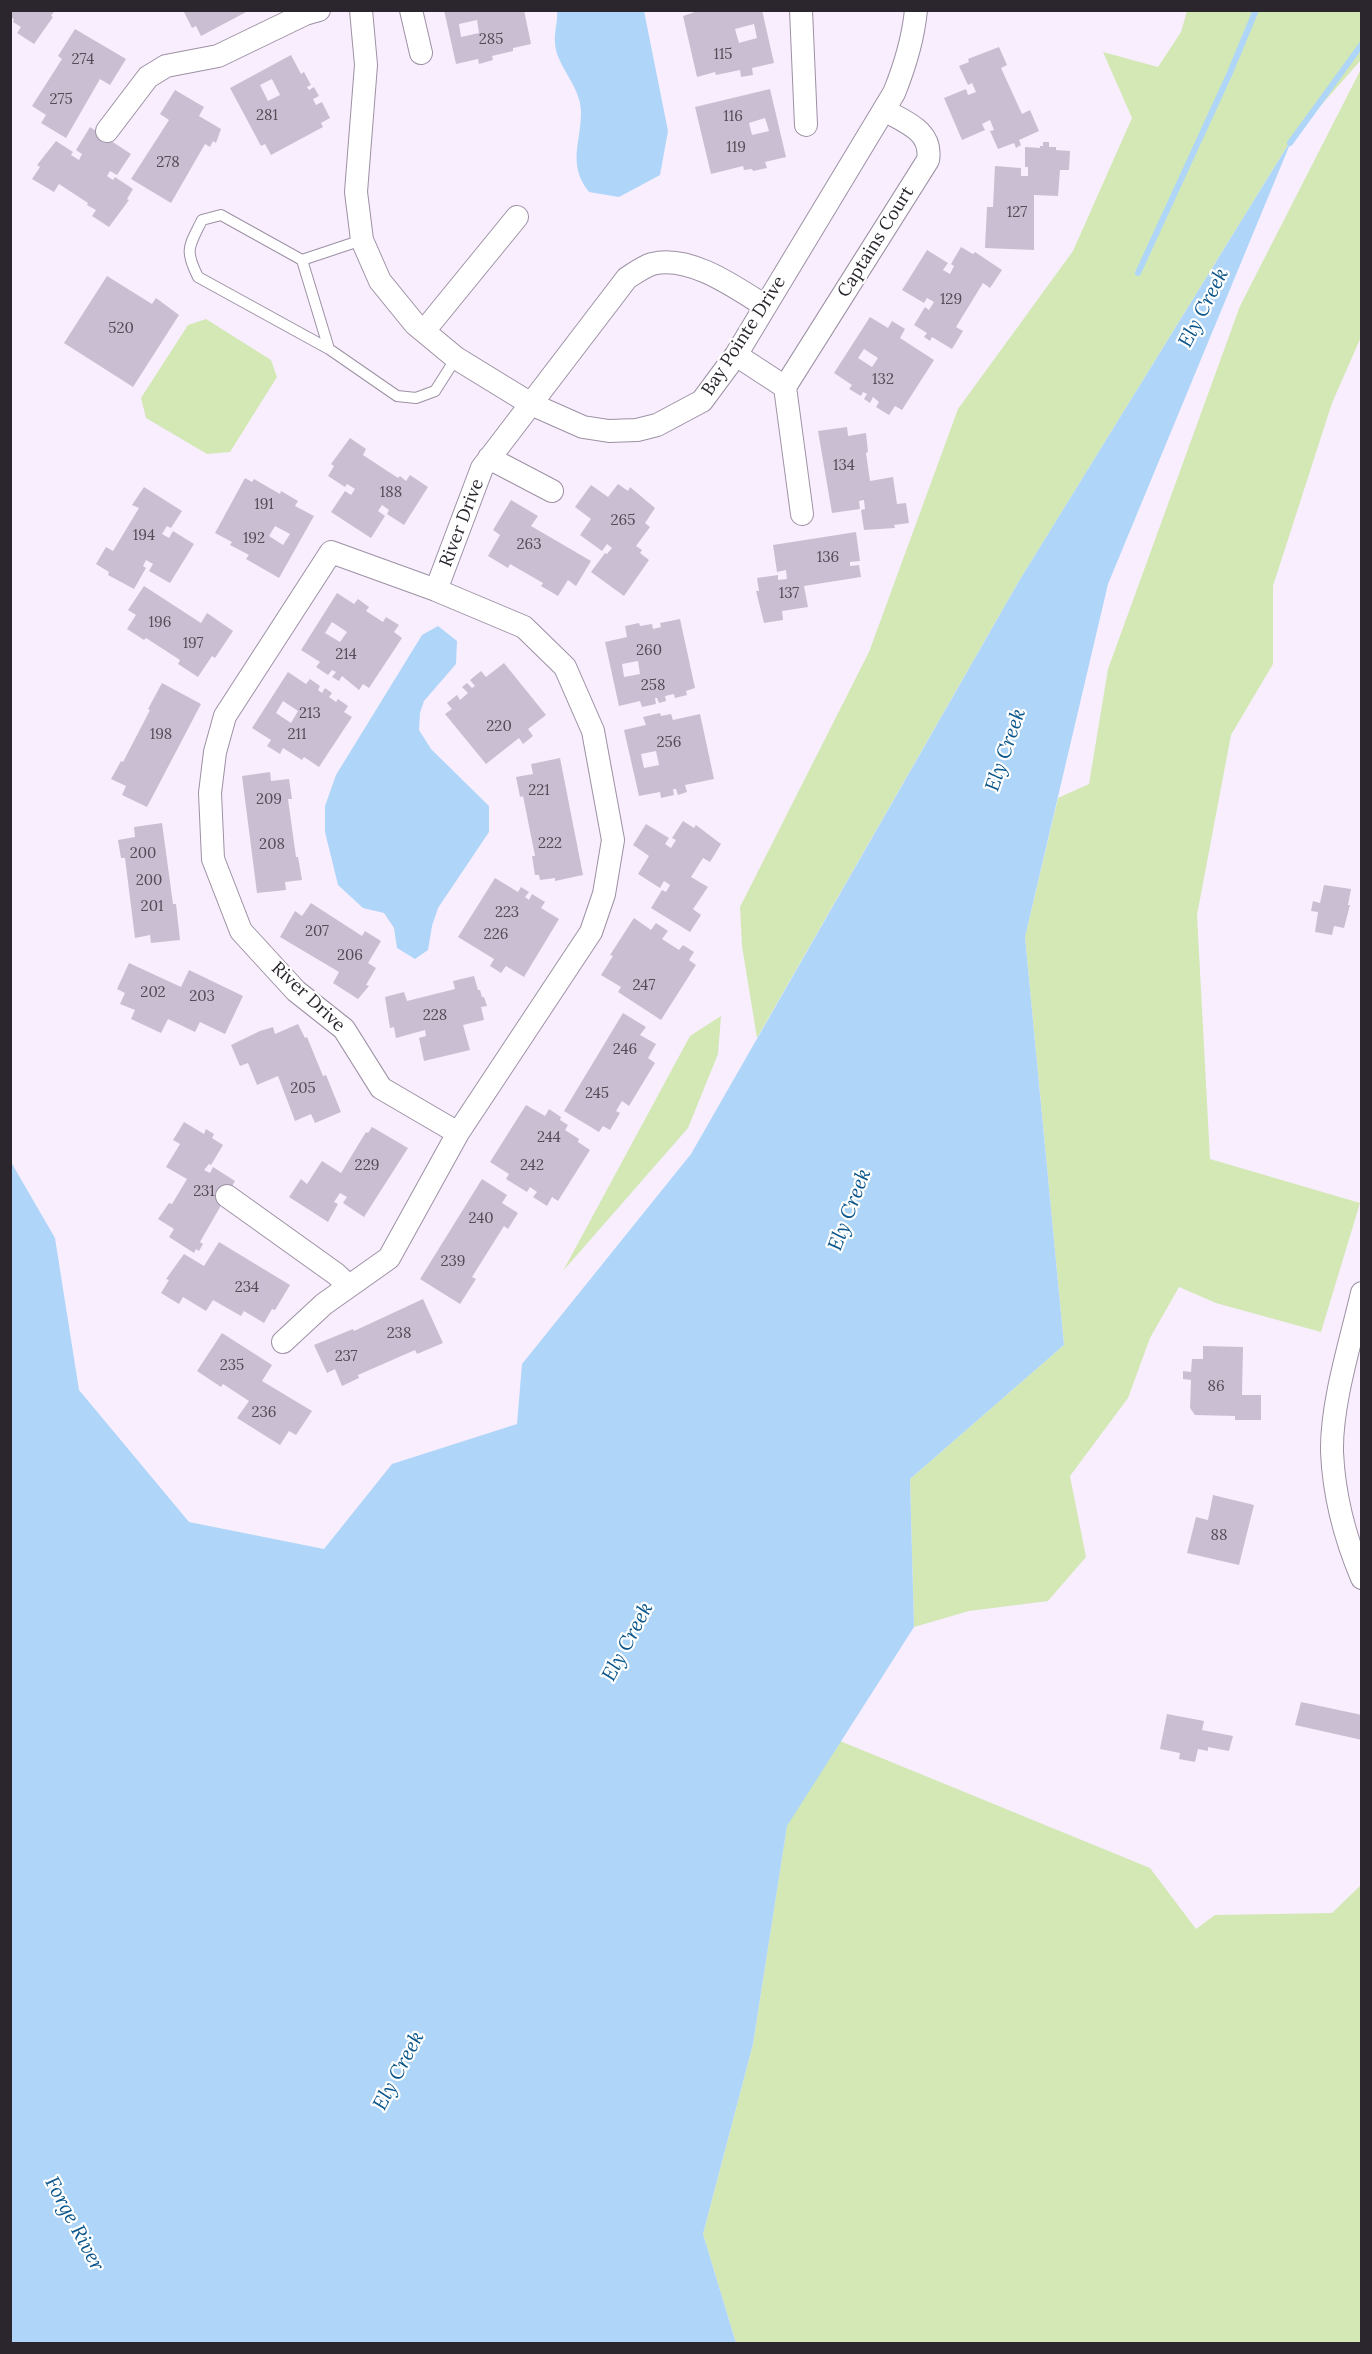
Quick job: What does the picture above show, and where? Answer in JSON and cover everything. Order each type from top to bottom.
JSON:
[{"type":"street","points":[[107,131],[148,76],[166,66],[218,56],[304,14],[319,10]]},
{"type":"street","name":"Bay Pointe Drive","points":[[362,10],[366,65],[356,192],[362,240],[380,281],[415,324],[456,358],[531,404],[583,427],[609,431],[637,430],[657,425],[702,401],[736,355],[894,93],[906,63],[914,29],[915,10]]},
{"type":"street","points":[[411,10],[422,53]]},
{"type":"street","points":[[801,10],[806,125]]},
{"type":"street","name":"Captains Court","points":[[785,387],[928,160],[930,148],[926,138],[884,110]]},
{"type":"street","points":[[424,331],[517,218]]},
{"type":"street","name":"River Drive","points":[[436,590],[482,468],[627,278],[655,263],[681,264],[717,276],[765,306]]},
{"type":"street","points":[[736,355],[785,387],[802,514]]},
{"type":"street","name":"River Drive","points":[[489,458],[552,491]]},
{"type":"street","name":"River Drive","points":[[331,552],[436,590],[524,627],[565,667],[593,731],[613,840],[604,894],[591,932],[458,1133],[381,1088],[344,1029],[296,991],[241,931],[213,859],[210,794],[215,752],[225,716],[331,552]]},
{"type":"street","points":[[283,1342],[324,1304],[389,1257],[458,1133]]},
{"type":"street","points":[[227,1196],[336,1274],[349,1286]]},
{"type":"street","points":[[1362,1293],[1337,1405],[1332,1450],[1335,1487],[1347,1543],[1362,1578]]},
{"type":"lane","points":[[329,349],[302,260],[221,215],[202,220],[188,248],[190,261],[198,277],[329,349],[397,396],[416,398],[435,391],[456,358]]},
{"type":"lane","points":[[302,260],[362,240]]},
{"type":"green space","points":[[1187,11],[1361,11],[1361,60],[1293,137],[1019,581],[757,1038],[742,946],[740,907],[869,652],[958,409],[1073,251],[1132,118],[1103,52],[1158,67],[1181,32]]},
{"type":"green space","points":[[1361,69],[1361,337],[1332,403],[1273,586],[1273,664],[1231,735],[1197,915],[1210,1159],[1360,1203],[1321,1332],[1216,1303],[1179,1287],[1150,1338],[1128,1398],[1070,1476],[1086,1557],[1048,1601],[969,1611],[914,1627],[910,1479],[1064,1345],[1025,937],[1058,798],[1089,784],[1108,669],[1240,306]]},
{"type":"green space","points":[[206,319],[271,360],[277,377],[230,452],[207,454],[146,418],[141,398],[188,325]]},
{"type":"green space","points":[[721,1016],[718,1054],[688,1128],[563,1271],[690,1036]]},
{"type":"green space","points":[[840,1741],[1150,1868],[1196,1929],[1215,1915],[1332,1913],[1361,1885],[1361,2343],[736,2343],[703,2234],[753,2044],[787,1825]]},
{"type":"water","points":[[557,11],[644,11],[668,131],[660,175],[619,197],[589,192],[578,172],[580,103],[556,52]]},
{"type":"water","name":"Forge River","points":[[1293,137],[1108,584],[1025,937],[1064,1345],[910,1479],[914,1627],[787,1826],[753,2044],[703,2234],[736,2343],[11,2343],[11,1162],[55,1238],[79,1390],[189,1522],[324,1549],[392,1464],[517,1424],[522,1364],[691,1154],[1019,581]]},
{"type":"water","points":[[438,626],[457,641],[456,664],[424,701],[420,713],[419,730],[431,749],[489,806],[489,832],[438,908],[428,950],[415,959],[397,948],[394,928],[384,913],[363,908],[338,885],[325,832],[325,806],[336,775],[422,635]]},
{"type":"building","points":[[10,10],[55,10],[51,16],[53,17],[34,44],[17,33],[21,27],[13,22]]},
{"type":"building","points":[[183,10],[250,10],[201,36],[196,26],[192,28]]},
{"type":"building","points":[[444,10],[524,10],[531,44],[492,56],[493,60],[479,64],[478,59],[456,64]],"holes":[[[477,20],[479,33],[461,37],[459,24]]]},
{"type":"building","points":[[701,10],[762,10],[774,63],[752,68],[753,75],[741,77],[740,70],[716,75],[715,72],[697,77],[683,16]],"holes":[[[754,24],[757,38],[739,43],[735,29]]]},
{"type":"building","points":[[75,29],[126,59],[110,85],[100,79],[66,138],[41,123],[46,115],[32,106],[62,59],[58,56]]},
{"type":"building","points":[[999,47],[1007,65],[1001,68],[1022,114],[1030,110],[1039,131],[1019,140],[1021,145],[1016,148],[1014,143],[998,149],[990,131],[994,130],[990,120],[982,124],[985,130],[962,140],[944,98],[966,89],[968,95],[976,92],[972,83],[968,85],[959,66],[969,62],[968,59]]},
{"type":"building","points":[[291,55],[301,74],[304,72],[311,85],[307,87],[309,90],[314,87],[319,96],[313,99],[316,105],[322,102],[330,118],[321,123],[323,127],[271,155],[265,144],[261,146],[230,88]],"holes":[[[272,79],[280,95],[268,101],[260,85]]]},
{"type":"building","points":[[770,89],[786,157],[765,162],[767,168],[753,171],[752,169],[744,170],[743,166],[711,174],[695,107]],"holes":[[[765,118],[769,131],[752,135],[749,123]]]},
{"type":"building","points":[[175,90],[204,107],[199,116],[221,129],[216,143],[213,141],[210,147],[205,144],[171,203],[131,179],[169,120],[160,114]]},
{"type":"building","points":[[90,127],[131,154],[117,175],[110,171],[107,176],[113,180],[115,177],[133,189],[127,199],[129,200],[109,227],[92,216],[96,210],[87,205],[88,203],[59,184],[54,192],[32,179],[40,167],[37,165],[56,141],[73,152],[71,155],[79,160],[82,154],[76,150]]},
{"type":"building","points":[[1043,142],[1049,142],[1049,147],[1056,147],[1056,150],[1070,151],[1069,170],[1060,170],[1058,196],[1034,195],[1034,250],[985,248],[987,207],[993,207],[995,166],[1021,168],[1021,176],[1028,176],[1028,167],[1025,167],[1025,147],[1040,148]]},
{"type":"building","points":[[961,247],[973,254],[975,252],[1002,270],[990,288],[983,283],[956,327],[963,331],[952,349],[932,337],[930,341],[924,337],[927,333],[914,325],[925,307],[929,310],[934,302],[927,298],[924,303],[902,290],[927,250],[948,263],[943,270],[950,274],[954,266],[951,264]]},
{"type":"building","points":[[107,276],[152,304],[156,298],[179,315],[133,387],[64,343]]},
{"type":"building","points":[[870,317],[888,328],[892,321],[905,329],[900,338],[934,360],[902,410],[895,406],[889,415],[876,407],[879,402],[873,397],[870,403],[864,399],[867,394],[863,392],[861,396],[849,389],[852,385],[834,373]],"holes":[[[864,349],[878,358],[872,367],[858,358]]]},
{"type":"building","points":[[847,427],[848,436],[866,433],[870,481],[893,477],[897,504],[906,503],[909,523],[894,525],[895,528],[864,530],[861,510],[865,509],[864,500],[859,501],[860,509],[832,513],[818,431]]},
{"type":"building","points":[[350,438],[366,449],[363,455],[398,478],[400,476],[406,481],[410,475],[428,487],[404,525],[387,514],[389,510],[382,505],[378,511],[385,516],[371,538],[331,512],[345,491],[351,495],[355,489],[347,484],[345,487],[328,476],[334,466],[331,464]]},
{"type":"building","points":[[245,478],[252,482],[254,479],[280,494],[281,491],[298,501],[295,506],[314,516],[279,578],[246,559],[249,555],[230,545],[232,542],[215,533]],"holes":[[[275,526],[290,534],[283,545],[269,536]]]},
{"type":"building","points":[[618,484],[628,491],[630,487],[655,508],[645,523],[650,527],[636,546],[642,550],[640,553],[649,560],[624,596],[591,572],[605,553],[607,554],[612,548],[607,544],[602,551],[580,535],[591,519],[575,507],[591,485],[608,497]]},
{"type":"building","points":[[144,487],[182,511],[171,528],[167,526],[162,534],[169,538],[173,531],[194,544],[170,583],[149,571],[153,564],[146,560],[143,566],[146,568],[134,589],[108,575],[109,572],[96,564],[106,547],[113,551],[139,508],[132,505]]},
{"type":"building","points":[[511,500],[538,516],[531,526],[591,561],[576,586],[568,580],[558,596],[541,586],[543,583],[510,564],[508,568],[488,556],[500,535],[493,530]]},
{"type":"building","points":[[856,532],[860,561],[850,562],[850,566],[859,565],[861,577],[804,586],[808,607],[782,611],[783,620],[764,623],[756,591],[759,591],[757,578],[778,575],[778,580],[787,579],[786,570],[777,572],[773,545]]},
{"type":"building","points":[[144,586],[201,623],[207,613],[233,631],[215,658],[212,656],[198,677],[178,664],[180,660],[146,638],[144,640],[127,629],[136,615],[128,610]]},
{"type":"building","points":[[337,593],[354,604],[358,599],[369,607],[366,611],[383,622],[386,617],[399,625],[394,632],[402,638],[369,688],[363,684],[359,690],[342,676],[339,681],[332,677],[336,672],[332,670],[328,675],[316,667],[320,662],[301,650]],"holes":[[[332,622],[347,632],[340,642],[325,633]]]},
{"type":"building","points":[[680,619],[695,688],[686,691],[687,695],[675,698],[674,694],[665,696],[666,701],[659,703],[655,698],[656,704],[642,707],[640,701],[619,706],[605,642],[627,637],[625,626],[639,623],[640,626],[652,624],[653,629],[661,627],[660,623]],"holes":[[[638,661],[640,674],[624,677],[622,664]]]},
{"type":"building","points":[[504,663],[546,715],[528,729],[533,736],[523,744],[519,738],[486,764],[445,714],[452,709],[447,703],[457,695],[460,700],[468,693],[462,687],[467,683],[472,688],[475,686],[470,680],[481,671],[486,677]]},
{"type":"building","points":[[288,672],[306,684],[310,679],[320,686],[318,690],[322,693],[325,688],[332,693],[329,697],[336,702],[338,699],[348,706],[344,712],[352,717],[319,767],[304,757],[302,760],[283,748],[280,754],[267,746],[271,740],[252,728]],"holes":[[[283,701],[298,711],[291,723],[276,713]]]},
{"type":"building","points":[[162,683],[201,704],[147,807],[122,795],[126,786],[111,779],[121,761],[123,762]]},
{"type":"building","points":[[660,713],[661,716],[671,714],[673,720],[700,714],[714,779],[685,785],[687,792],[678,795],[676,789],[673,789],[674,795],[661,798],[660,792],[639,796],[624,730],[646,725],[643,717]],"holes":[[[656,751],[659,765],[644,768],[641,754]]]},
{"type":"building","points":[[560,758],[583,875],[555,881],[555,878],[540,880],[539,875],[535,875],[532,856],[535,856],[523,796],[520,797],[516,777],[533,774],[531,764]]},
{"type":"building","points":[[270,772],[271,781],[289,779],[292,799],[288,799],[296,857],[298,857],[302,880],[285,882],[286,890],[257,893],[242,776]]},
{"type":"building","points":[[683,821],[694,828],[696,825],[721,844],[710,862],[703,858],[691,877],[708,887],[693,909],[701,915],[690,932],[651,908],[662,890],[666,892],[670,885],[664,881],[660,888],[638,874],[649,856],[633,845],[646,824],[669,838],[665,844],[671,848],[676,840],[672,838]]},
{"type":"building","points":[[162,823],[180,940],[151,943],[150,935],[135,938],[125,858],[121,858],[118,840],[135,837],[134,827]]},
{"type":"building","points":[[495,878],[518,892],[521,887],[529,892],[525,897],[529,900],[532,894],[545,902],[541,908],[559,919],[524,977],[506,966],[501,973],[490,966],[494,959],[458,937]]},
{"type":"building","points":[[1324,885],[1351,889],[1348,905],[1350,905],[1344,928],[1334,926],[1332,935],[1315,932],[1318,912],[1311,911],[1313,901],[1320,903]]},
{"type":"building","points":[[311,903],[362,936],[365,931],[381,941],[368,963],[376,968],[366,985],[369,986],[358,999],[333,983],[339,972],[280,937],[295,911],[302,916]]},
{"type":"building","points":[[634,918],[651,930],[656,923],[668,931],[662,939],[679,950],[683,945],[694,952],[689,960],[696,965],[661,1020],[618,992],[621,987],[601,975],[613,956],[610,955]]},
{"type":"building","points":[[129,963],[181,987],[189,970],[243,996],[225,1034],[200,1022],[195,1032],[168,1019],[161,1033],[131,1019],[135,1010],[120,1004],[125,993],[117,989]]},
{"type":"building","points":[[474,976],[478,990],[487,1006],[481,1007],[484,1020],[463,1025],[470,1050],[424,1061],[419,1038],[426,1036],[425,1030],[396,1038],[394,1027],[390,1028],[385,997],[404,992],[407,1001],[455,989],[453,981]]},
{"type":"building","points":[[623,1013],[646,1027],[640,1035],[656,1044],[648,1058],[655,1063],[629,1106],[622,1101],[616,1111],[620,1113],[610,1130],[603,1126],[599,1132],[564,1111]]},
{"type":"building","points":[[298,1024],[305,1038],[307,1037],[323,1076],[326,1075],[341,1112],[315,1123],[311,1114],[295,1121],[278,1076],[257,1085],[248,1063],[240,1066],[231,1045],[260,1031],[273,1027],[275,1034]]},
{"type":"building","points":[[526,1105],[545,1116],[549,1109],[561,1117],[560,1120],[568,1125],[565,1130],[590,1150],[558,1201],[552,1197],[547,1206],[533,1197],[537,1192],[530,1187],[527,1192],[506,1179],[509,1174],[490,1162]]},
{"type":"building","points":[[184,1122],[204,1134],[206,1129],[214,1134],[212,1138],[223,1145],[211,1165],[209,1164],[204,1170],[210,1173],[213,1167],[235,1181],[200,1242],[203,1244],[199,1251],[196,1249],[194,1253],[169,1237],[174,1229],[158,1219],[169,1203],[172,1204],[187,1179],[166,1167],[180,1144],[173,1140]]},
{"type":"building","points":[[372,1127],[408,1148],[364,1217],[343,1203],[347,1197],[340,1193],[334,1202],[338,1204],[328,1222],[289,1197],[301,1179],[307,1184],[322,1161],[341,1173],[366,1132],[368,1133]]},
{"type":"building","points":[[482,1179],[507,1195],[502,1203],[518,1213],[508,1229],[504,1226],[472,1277],[476,1279],[460,1304],[420,1279]]},
{"type":"building","points":[[219,1242],[290,1285],[264,1323],[244,1311],[241,1316],[213,1300],[206,1311],[183,1297],[179,1304],[161,1293],[169,1280],[166,1279],[184,1254],[204,1266]]},
{"type":"building","points":[[423,1299],[443,1343],[417,1354],[415,1350],[358,1375],[359,1378],[342,1386],[335,1369],[327,1373],[314,1345],[353,1329],[354,1331]]},
{"type":"building","points":[[222,1333],[272,1365],[262,1381],[312,1411],[296,1435],[289,1431],[280,1445],[237,1418],[249,1401],[223,1384],[221,1387],[197,1371]]},
{"type":"building","points":[[1203,1346],[1243,1347],[1242,1395],[1261,1395],[1261,1420],[1235,1420],[1235,1416],[1195,1415],[1190,1408],[1191,1380],[1183,1379],[1183,1371],[1191,1372],[1192,1359],[1203,1359]]},
{"type":"building","points":[[1213,1495],[1254,1505],[1239,1565],[1187,1553],[1196,1517],[1208,1520]]},
{"type":"building","points":[[1301,1702],[1362,1715],[1362,1740],[1295,1725]]},
{"type":"building","points":[[1167,1714],[1204,1721],[1202,1730],[1233,1736],[1229,1751],[1208,1747],[1208,1751],[1198,1749],[1195,1762],[1179,1759],[1180,1753],[1160,1749]]},
{"type":"waterway","points":[[1138,273],[1229,75],[1256,10]]},
{"type":"waterway","name":"Ely Creek","points":[[1290,143],[1362,44]]}]
